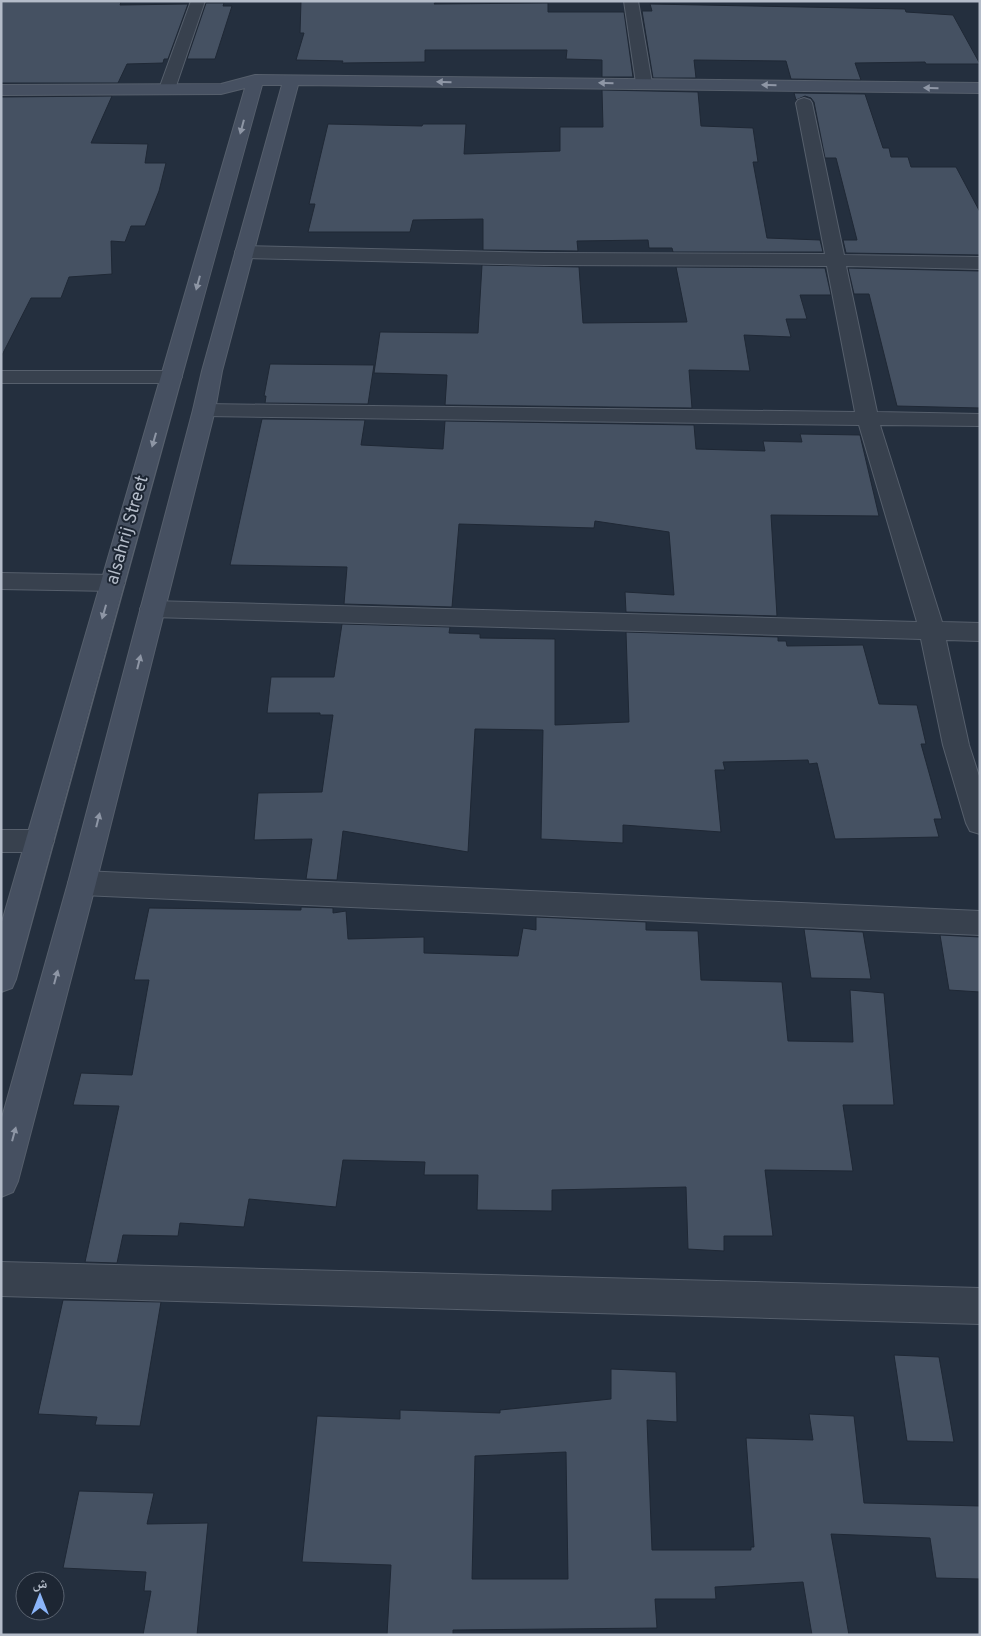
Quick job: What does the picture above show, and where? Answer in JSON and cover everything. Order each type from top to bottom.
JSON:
[{"type":"main road","points":[[1,90],[221,88],[294,92],[644,84],[980,88]]},
{"type":"main road","name":"alsahrij Street","points":[[1,979],[40,841],[54,782],[172,377],[252,89]]},
{"type":"main road","points":[[1,1181],[82,883],[244,252],[294,92]]},
{"type":"street","points":[[167,89],[198,1]]},
{"type":"street","points":[[631,1],[644,84]]},
{"type":"street","points":[[805,103],[866,418],[932,631],[956,745],[980,823]]},
{"type":"street","points":[[244,252],[545,259],[834,260],[980,263]]},
{"type":"street","points":[[1,376],[172,377]]},
{"type":"street","points":[[204,410],[980,420]]},
{"type":"street","points":[[1,581],[113,583]]},
{"type":"street","points":[[152,609],[980,632]]},
{"type":"street","points":[[1,841],[40,841]]},
{"type":"street","points":[[82,883],[980,923]]},
{"type":"street","points":[[1,1279],[980,1306]]},
{"type":"building","points":[[301,1],[436,1],[434,4],[548,3],[548,12],[624,12],[633,77],[602,77],[602,60],[566,59],[567,50],[425,50],[425,62],[342,63],[343,61],[296,60],[304,33],[300,33]]},
{"type":"building","points":[[1,2],[121,2],[120,5],[188,4],[168,59],[164,59],[163,63],[127,64],[118,83],[1,83]]},
{"type":"building","points":[[206,3],[224,3],[223,6],[232,6],[215,59],[187,59]]},
{"type":"building","points":[[650,4],[905,9],[906,12],[953,15],[980,64],[926,64],[925,62],[855,63],[861,80],[791,79],[786,61],[694,60],[696,78],[653,78],[642,11],[652,11]]},
{"type":"building","points":[[602,90],[698,92],[701,126],[753,128],[758,162],[753,162],[767,238],[820,240],[823,252],[673,252],[672,248],[649,248],[648,240],[577,241],[578,251],[483,250],[483,219],[413,220],[410,232],[308,232],[315,204],[309,204],[328,124],[422,126],[423,124],[466,124],[464,154],[560,151],[560,127],[603,127]]},
{"type":"building","points":[[794,93],[865,94],[883,148],[889,148],[891,157],[908,157],[911,167],[956,167],[980,212],[980,255],[846,253],[843,240],[857,240],[836,158],[825,158],[814,102],[811,98],[805,96],[796,100]]},
{"type":"building","points":[[112,96],[91,143],[148,144],[145,163],[166,163],[159,191],[145,226],[131,226],[125,242],[111,241],[112,274],[69,277],[61,298],[31,298],[1,357],[1,97]]},
{"type":"building","points":[[482,265],[579,267],[583,323],[687,322],[676,267],[825,268],[831,295],[800,295],[807,319],[786,319],[791,337],[744,335],[750,371],[689,370],[692,408],[445,405],[447,375],[374,373],[380,332],[478,333]]},
{"type":"building","points":[[848,268],[980,271],[980,408],[897,406],[869,294],[854,294]]},
{"type":"building","points":[[270,364],[374,365],[368,404],[265,403],[266,396],[264,396]]},
{"type":"building","points":[[262,419],[365,420],[361,445],[443,449],[445,421],[694,425],[696,449],[765,451],[763,441],[802,442],[800,434],[860,435],[879,516],[771,515],[777,616],[626,612],[625,592],[674,595],[669,532],[595,521],[594,528],[459,524],[452,607],[344,604],[347,567],[230,565]]},
{"type":"building","points":[[342,624],[450,627],[449,633],[480,634],[480,638],[555,639],[555,725],[629,722],[626,632],[778,637],[778,641],[786,641],[787,646],[863,645],[879,704],[917,705],[926,744],[921,744],[942,819],[934,819],[939,837],[835,839],[817,763],[809,764],[808,760],[723,762],[725,770],[715,770],[721,832],[623,825],[623,843],[541,839],[543,730],[475,729],[468,852],[343,831],[337,880],[306,879],[312,839],[254,840],[258,793],[322,792],[333,715],[320,715],[320,713],[267,713],[271,677],[334,677]]},
{"type":"building","points":[[301,907],[333,908],[333,913],[346,911],[348,939],[424,937],[424,953],[518,956],[523,928],[536,930],[536,917],[646,922],[646,930],[698,931],[701,980],[782,982],[788,1041],[853,1042],[850,990],[884,993],[894,1105],[843,1105],[853,1171],[765,1170],[773,1236],[724,1236],[724,1251],[688,1249],[686,1187],[552,1190],[552,1211],[477,1210],[478,1175],[424,1175],[425,1162],[343,1160],[336,1207],[249,1199],[244,1227],[180,1223],[178,1236],[123,1235],[117,1263],[85,1262],[119,1106],[73,1105],[81,1073],[132,1075],[149,980],[134,980],[149,908],[301,910]]},
{"type":"building","points":[[804,929],[863,932],[871,979],[811,978]]},
{"type":"building","points":[[940,935],[980,937],[980,992],[949,990]]},
{"type":"building","points":[[63,1300],[161,1302],[140,1426],[95,1425],[97,1417],[38,1414]]},
{"type":"building","points":[[894,1355],[939,1357],[954,1442],[907,1441]]},
{"type":"building","points":[[611,1369],[676,1372],[677,1422],[647,1420],[652,1550],[751,1550],[751,1547],[754,1547],[746,1438],[813,1440],[809,1414],[854,1416],[864,1503],[980,1506],[980,1579],[936,1578],[930,1538],[831,1534],[849,1635],[812,1635],[803,1582],[715,1587],[716,1599],[655,1599],[657,1628],[453,1630],[453,1635],[387,1635],[391,1565],[302,1562],[317,1416],[400,1419],[400,1410],[500,1413],[500,1410],[611,1399]],"holes":[[[566,1452],[568,1579],[472,1579],[475,1456]]]},
{"type":"building","points":[[79,1491],[154,1493],[147,1524],[208,1523],[197,1635],[143,1635],[151,1591],[144,1591],[146,1572],[63,1568]]}]
